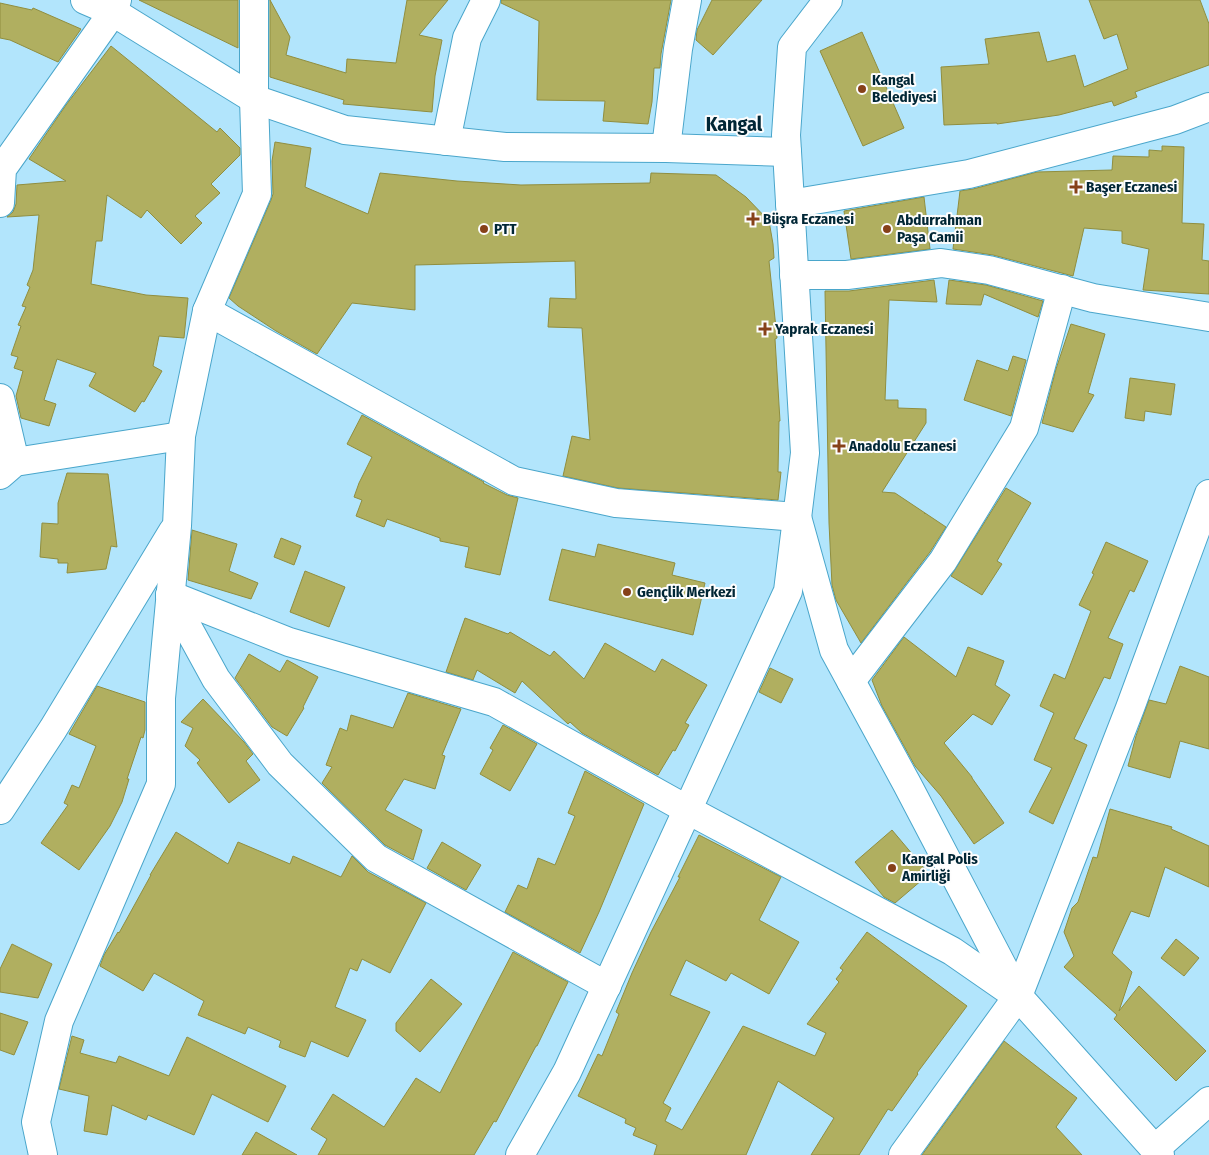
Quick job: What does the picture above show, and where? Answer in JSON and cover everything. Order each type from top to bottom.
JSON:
[{"type":"street","points":[[85,0],[115,6],[254,99],[345,130],[505,147],[666,148],[787,152]]},
{"type":"street","points":[[43,1155],[36,1122],[59,1020],[161,784],[161,698],[177,526],[181,436],[208,310],[257,194],[254,99],[254,0]]},
{"type":"street","points":[[446,141],[467,38],[486,0]]},
{"type":"street","points":[[666,148],[678,49],[688,0]]},
{"type":"street","points":[[520,1155],[567,1072],[788,591],[804,453],[786,135],[792,47],[828,0]]},
{"type":"street","points":[[0,203],[2,169],[115,6]]},
{"type":"street","points":[[790,204],[969,174],[1175,120],[1209,107]]},
{"type":"street","points":[[794,275],[847,275],[941,263],[989,270],[1093,298],[1209,317]]},
{"type":"street","points":[[851,681],[943,561],[1024,428],[1062,289]]},
{"type":"street","points":[[208,310],[514,481],[616,503],[797,517]]},
{"type":"street","points":[[0,398],[8,468],[181,436]]},
{"type":"street","points":[[903,1155],[1018,996],[1130,708],[1209,494]]},
{"type":"street","points":[[797,517],[834,650],[907,784],[1018,996]]},
{"type":"street","points":[[0,810],[53,729],[177,526]]},
{"type":"street","points":[[170,595],[289,642],[494,702],[688,810],[952,951],[1018,996],[1158,1152],[1209,1101]]},
{"type":"street","points":[[170,595],[216,679],[280,764],[376,858],[607,986]]},
{"type":"building","points":[[139,0],[238,0],[238,48]]},
{"type":"building","points":[[270,0],[290,37],[286,55],[346,73],[347,59],[396,63],[407,0],[448,0],[419,35],[442,40],[435,76],[432,112],[343,104],[344,100],[270,77]]},
{"type":"building","points":[[501,0],[671,0],[660,68],[654,68],[652,102],[648,124],[603,121],[605,101],[537,100],[539,21],[501,3]]},
{"type":"building","points":[[712,0],[762,0],[713,55],[696,40],[697,30]]},
{"type":"building","points":[[1089,0],[1200,0],[1209,24],[1209,65],[1135,92],[1137,97],[1114,106],[1112,101],[1059,115],[997,124],[944,125],[941,67],[989,64],[985,39],[1039,32],[1047,62],[1075,55],[1084,87],[1128,69],[1117,34],[1104,39]]},
{"type":"building","points":[[0,3],[32,10],[33,8],[81,29],[58,62],[10,40],[0,38]]},
{"type":"building","name":"Kangal Belediyesi","points":[[862,32],[904,128],[863,146],[820,51]]},
{"type":"building","points":[[111,46],[217,132],[220,128],[240,148],[240,155],[211,184],[220,193],[195,216],[202,223],[181,244],[147,210],[141,218],[107,195],[102,241],[96,241],[91,284],[146,295],[188,298],[184,338],[159,336],[153,366],[162,371],[144,402],[142,401],[135,412],[89,386],[96,373],[57,359],[44,400],[56,404],[49,426],[21,418],[16,396],[23,371],[14,368],[18,357],[11,355],[21,326],[18,325],[26,307],[22,306],[30,287],[27,285],[33,270],[39,215],[7,217],[13,212],[16,204],[17,185],[66,181],[29,159],[66,105]]},
{"type":"building","points":[[275,142],[311,148],[305,187],[368,214],[380,173],[521,185],[650,183],[651,173],[716,175],[746,197],[769,221],[774,258],[769,261],[777,338],[775,339],[780,421],[778,472],[781,472],[778,500],[618,488],[563,476],[572,436],[590,440],[582,328],[548,327],[550,298],[576,299],[575,261],[415,265],[415,310],[352,303],[317,354],[276,331],[238,306],[229,298],[273,194],[272,161]]},
{"type":"building","points":[[1162,146],[1184,147],[1182,223],[1204,224],[1202,260],[1209,261],[1209,294],[1143,290],[1149,249],[1122,243],[1122,231],[1084,228],[1073,276],[993,255],[953,249],[960,191],[1037,172],[1112,170],[1113,156],[1149,157],[1149,150],[1162,151]]},
{"type":"building","name":"Abdurrahman Paşa Camii","points":[[924,197],[930,249],[851,259],[844,211]]},
{"type":"building","points":[[934,280],[937,302],[889,300],[885,400],[898,400],[898,408],[926,409],[926,423],[882,492],[895,493],[946,527],[930,552],[861,643],[836,600],[832,585],[829,523],[825,291],[849,291]]},
{"type":"building","points":[[949,280],[986,285],[1043,301],[1038,317],[984,294],[981,305],[946,304]]},
{"type":"building","points":[[1071,324],[1105,334],[1088,393],[1094,395],[1073,432],[1042,423],[1056,369]]},
{"type":"building","points":[[1013,356],[1026,360],[1011,416],[964,400],[977,360],[1008,371]]},
{"type":"building","points":[[1130,378],[1175,384],[1171,415],[1145,411],[1144,421],[1125,418]]},
{"type":"building","points":[[362,415],[483,483],[507,495],[518,498],[500,575],[465,567],[469,547],[440,541],[440,538],[387,519],[384,527],[356,516],[362,500],[354,497],[372,457],[347,444]]},
{"type":"building","points":[[67,473],[108,474],[117,547],[111,546],[106,569],[67,573],[68,563],[58,563],[58,559],[40,557],[42,523],[58,524],[58,503]]},
{"type":"building","points":[[1006,488],[1031,503],[997,561],[1002,564],[982,595],[951,576]]},
{"type":"building","points":[[192,530],[237,544],[229,571],[258,583],[251,599],[188,580]]},
{"type":"building","points":[[281,538],[301,546],[294,565],[274,557]]},
{"type":"building","points":[[1106,542],[1148,561],[1134,592],[1130,590],[1108,638],[1123,644],[1110,679],[1104,677],[1074,739],[1087,745],[1053,824],[1029,812],[1052,768],[1034,760],[1054,713],[1040,706],[1054,674],[1065,679],[1091,611],[1079,605],[1094,574],[1092,573]]},
{"type":"building","name":"Gençlik Merkezi","points":[[598,544],[675,563],[672,575],[705,583],[693,635],[549,600],[562,549],[595,557]]},
{"type":"building","points":[[305,571],[345,587],[329,627],[290,612]]},
{"type":"building","points":[[465,618],[508,634],[510,632],[550,656],[554,651],[584,679],[605,643],[655,672],[662,659],[707,685],[685,723],[689,725],[675,751],[673,750],[658,775],[582,733],[570,722],[568,724],[522,681],[515,693],[477,670],[473,680],[446,672]]},
{"type":"building","points":[[904,637],[956,677],[968,647],[1004,661],[995,685],[1010,695],[992,725],[973,714],[944,743],[972,777],[1004,823],[974,844],[941,796],[915,766],[882,706],[872,680]]},
{"type":"building","points":[[249,654],[280,672],[287,660],[318,677],[304,708],[287,736],[272,727],[235,678]]},
{"type":"building","points":[[1180,666],[1209,677],[1209,749],[1180,741],[1170,778],[1128,766],[1149,700],[1166,704]]},
{"type":"building","points":[[770,668],[793,679],[781,703],[759,692]]},
{"type":"building","points":[[97,686],[145,702],[145,730],[127,779],[129,779],[122,802],[110,826],[79,870],[41,843],[68,805],[64,803],[72,785],[79,788],[96,746],[69,734]]},
{"type":"building","points":[[408,693],[461,709],[442,755],[445,756],[435,789],[404,779],[385,810],[422,830],[413,860],[385,845],[322,783],[332,767],[326,765],[340,728],[347,731],[351,715],[393,728]]},
{"type":"building","points":[[203,699],[253,754],[246,761],[260,780],[229,803],[197,763],[200,760],[185,746],[193,728],[181,722]]},
{"type":"building","points":[[503,725],[537,744],[510,791],[480,774],[493,750],[490,748]]},
{"type":"building","points":[[585,771],[644,804],[580,953],[505,912],[518,885],[527,889],[538,858],[555,865],[575,816],[568,813]]},
{"type":"building","points":[[1110,809],[1172,827],[1171,829],[1209,846],[1209,887],[1165,867],[1149,917],[1131,911],[1112,953],[1132,972],[1119,1011],[1139,986],[1206,1051],[1176,1081],[1114,1019],[1117,1015],[1064,967],[1074,956],[1064,932],[1072,908],[1078,902],[1093,857],[1097,858]]},
{"type":"building","name":"Kangal Polis Amirliği","points":[[892,830],[929,874],[895,903],[884,897],[855,862]]},
{"type":"building","points":[[176,832],[228,864],[238,842],[290,864],[293,856],[341,877],[352,856],[368,872],[426,903],[390,973],[362,959],[357,971],[350,968],[335,1007],[366,1020],[348,1057],[311,1041],[305,1057],[279,1047],[281,1041],[248,1027],[245,1034],[198,1015],[204,1001],[154,973],[143,991],[100,966],[104,955],[119,933],[150,875]]},
{"type":"building","points":[[699,835],[781,877],[759,920],[799,942],[769,994],[731,973],[726,981],[686,960],[670,995],[710,1012],[663,1103],[671,1108],[665,1121],[682,1130],[743,1026],[815,1056],[826,1033],[807,1024],[839,982],[836,979],[843,970],[840,968],[867,932],[967,1006],[917,1073],[892,1111],[888,1109],[859,1155],[811,1155],[834,1118],[778,1081],[746,1155],[654,1155],[657,1145],[633,1135],[636,1128],[625,1123],[626,1119],[578,1096],[598,1054],[602,1056],[619,1014],[616,1012],[632,973]]},
{"type":"building","points":[[442,842],[481,865],[466,890],[427,868]]},
{"type":"building","points":[[1176,939],[1199,958],[1184,976],[1161,958]]},
{"type":"building","points":[[12,944],[52,964],[38,998],[0,992],[0,969]]},
{"type":"building","points":[[513,952],[568,982],[537,1046],[496,1122],[494,1121],[474,1155],[318,1155],[327,1139],[311,1129],[333,1094],[384,1127],[416,1078],[440,1093]]},
{"type":"building","points":[[431,979],[462,1004],[420,1052],[396,1031],[396,1023]]},
{"type":"building","points":[[0,1013],[28,1022],[14,1055],[0,1050]]},
{"type":"building","points":[[72,1036],[84,1040],[80,1053],[116,1063],[119,1056],[169,1076],[187,1037],[286,1086],[268,1122],[212,1094],[194,1135],[148,1115],[146,1120],[112,1105],[107,1135],[84,1131],[89,1096],[59,1089]]},
{"type":"building","points":[[1004,1041],[1077,1098],[1056,1127],[1082,1155],[922,1155]]},
{"type":"building","points":[[256,1132],[297,1155],[242,1155]]},
{"type":"place","name":"Kangal Belediyesi","points":[[862,89]]},
{"type":"place","name":"Başer Eczanesi","points":[[1076,187]]},
{"type":"place","name":"Büşra Eczanesi","points":[[753,219]]},
{"type":"place","name":"PTT","points":[[484,229]]},
{"type":"place","name":"Abdurrahman Paşa Camii","points":[[887,229]]},
{"type":"place","name":"Yaprak Eczanesi","points":[[765,329]]},
{"type":"place","name":"Anadolu Eczanesi","points":[[839,446]]},
{"type":"place","name":"Gençlik Merkezi","points":[[627,592]]},
{"type":"place","name":"Kangal Polis Amirliği","points":[[892,868]]},
{"type":"district","name":"Kangal","points":[[734,124]]}]
